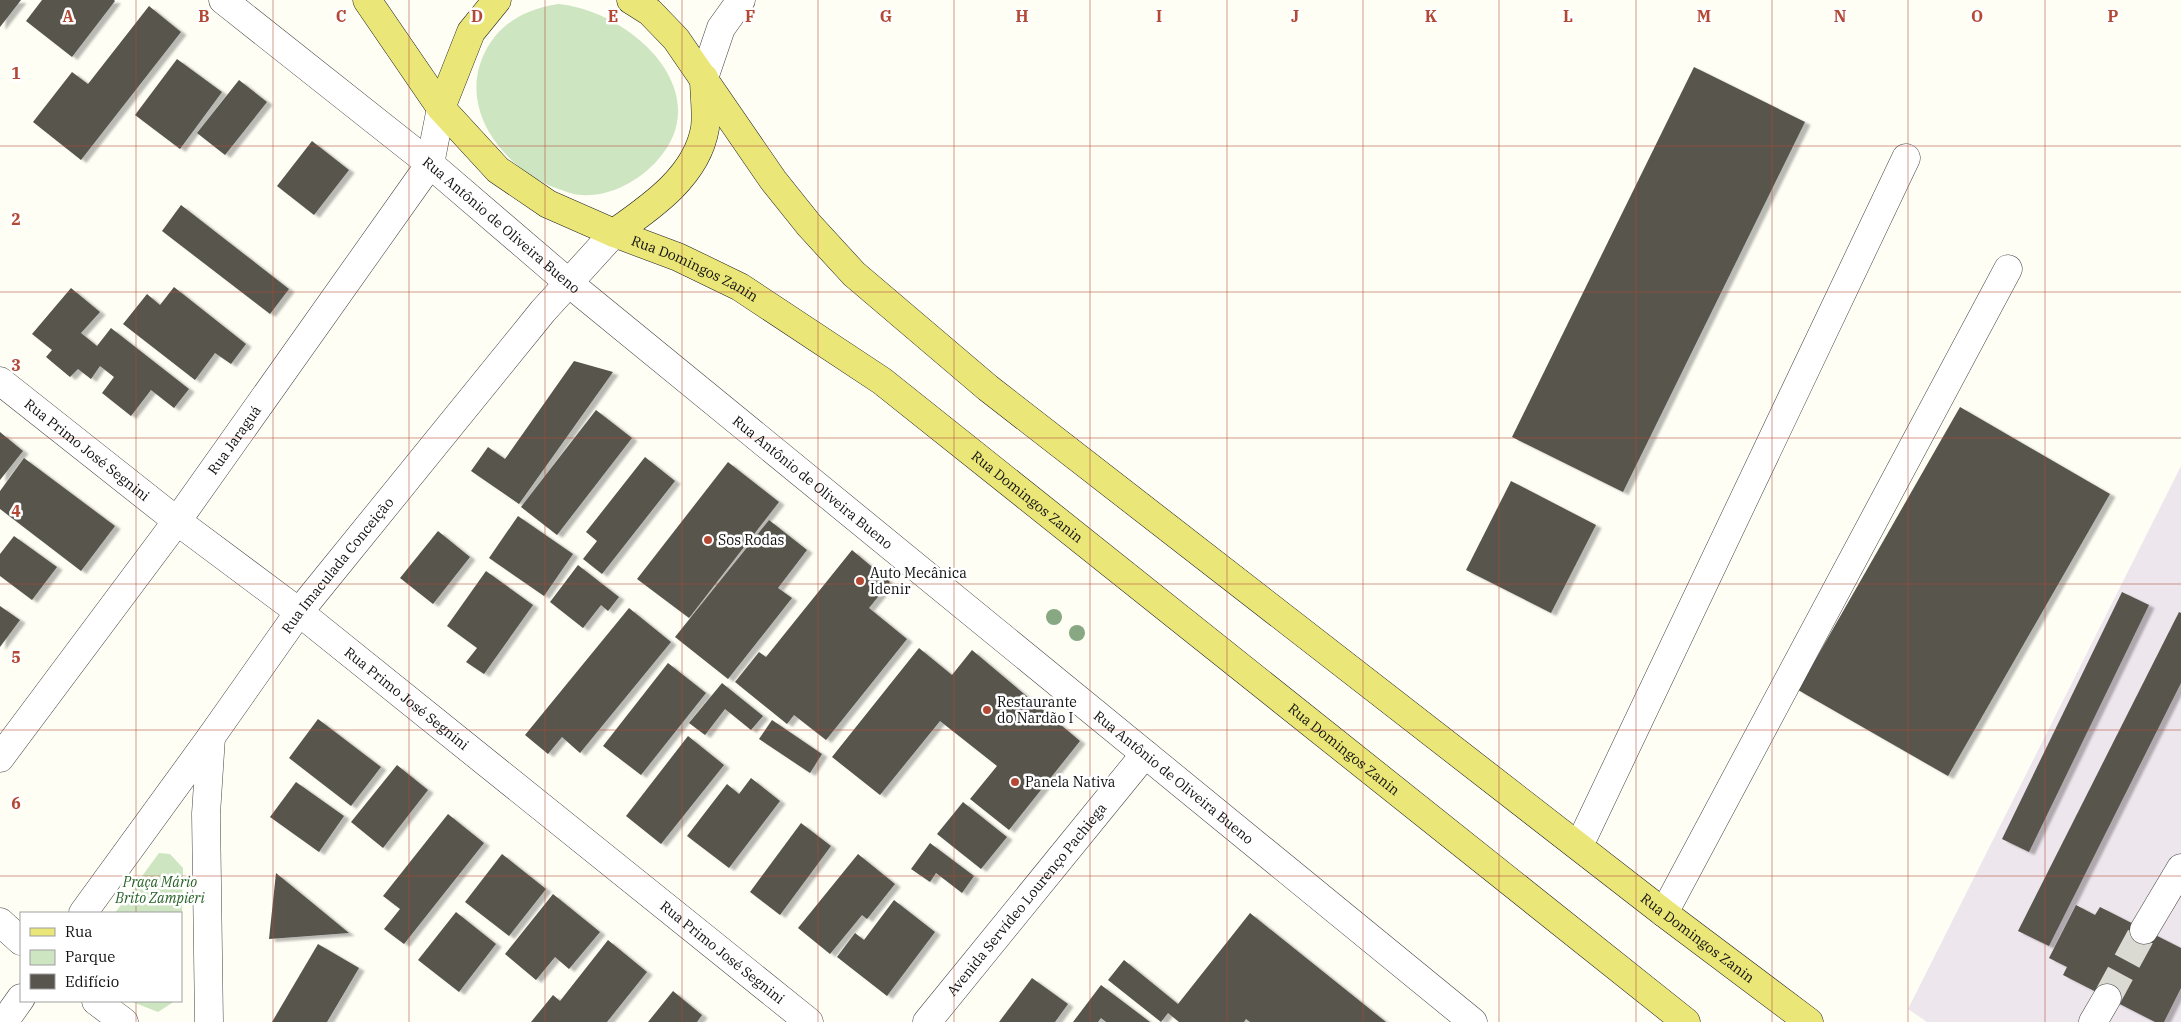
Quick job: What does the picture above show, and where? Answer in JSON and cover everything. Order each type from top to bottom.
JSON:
[{"type":"main road","name":"Rua Domingos Zanin","points":[[367,0],[442,108],[498,170],[548,204],[614,233],[678,257],[740,287],[882,381],[1686,1022]]},
{"type":"main road","points":[[442,108],[471,32],[497,0]]},
{"type":"main road","name":"Rua Domingos Zanin","points":[[631,0],[650,12],[676,39],[773,180],[808,225],[854,274],[988,388],[1664,912],[1809,1022]]},
{"type":"main road","points":[[614,233],[652,206],[682,177],[695,154],[705,128],[704,78]]},
{"type":"street","name":"Rua Antônio de Oliveira Bueno","points":[[223,0],[430,164],[570,284],[1473,1022]]},
{"type":"street","points":[[704,78],[721,28],[741,0]]},
{"type":"street","name":"Rua Jaraguá","points":[[0,758],[177,521],[430,164],[442,108]]},
{"type":"street","points":[[1579,846],[1906,158]]},
{"type":"street","name":"Rua Imaculada Conceição","points":[[84,912],[212,737],[298,612],[543,311],[570,284],[614,233]]},
{"type":"street","points":[[1664,912],[2008,269]]},
{"type":"street","name":"Rua Primo José Segnini","points":[[0,381],[177,521],[298,612],[809,1022]]},
{"type":"street","points":[[209,1022],[206,814],[212,737]]},
{"type":"street","name":"Avenida Servídeo Lourenço Pachiega","points":[[927,1022],[1145,754]]},
{"type":"street","points":[[2144,930],[2177,883]]},
{"type":"street","points":[[0,922],[20,940]]},
{"type":"street","points":[[2094,1022],[2107,998]]},
{"type":"street","points":[[4,1022],[20,999]]},
{"type":"street","points":[[97,1002],[124,1022]]},
{"type":"shaded area","points":[[2181,466],[2181,1022],[1927,1022],[1908,1009]]},
{"type":"green space","points":[[558,4],[585,10],[612,21],[637,38],[658,59],[672,83],[678,109],[673,135],[656,162],[649,169],[623,186],[603,193],[592,195],[575,194],[553,187],[534,177],[517,165],[502,150],[489,133],[481,114],[477,94],[478,73],[485,52],[491,42],[507,25],[525,13]]},
{"type":"green space","name":"Praça Mário Brito Zampieri","points":[[159,853],[170,854],[183,868],[182,914],[182,912],[116,912]]},
{"type":"green space","points":[[133,1002],[173,1002],[158,1012]]},
{"type":"building","points":[[0,0],[21,0],[0,27]]},
{"type":"building","points":[[42,0],[115,1],[72,57],[26,21]]},
{"type":"building","points":[[149,6],[181,32],[81,160],[33,122],[72,72],[88,84]]},
{"type":"building","points":[[177,59],[222,92],[180,149],[135,115]]},
{"type":"building","points":[[1694,67],[1805,122],[1623,492],[1512,437]]},
{"type":"building","points":[[239,80],[267,102],[225,155],[197,133]]},
{"type":"building","points":[[312,141],[349,170],[314,215],[277,186]]},
{"type":"building","points":[[181,205],[289,289],[270,314],[162,231]]},
{"type":"building","points":[[174,287],[246,344],[231,364],[215,353],[195,380],[123,324],[147,294],[160,305]]},
{"type":"building","points":[[71,288],[100,312],[81,333],[97,346],[111,328],[189,389],[174,408],[151,390],[131,416],[102,393],[114,377],[100,366],[91,379],[78,369],[70,377],[46,357],[52,350],[32,334]]},
{"type":"building","points":[[574,361],[613,372],[519,504],[471,471],[488,447],[505,459]]},
{"type":"building","points":[[1960,407],[2110,494],[1948,776],[1798,690]]},
{"type":"building","points":[[596,410],[632,438],[557,535],[521,507]]},
{"type":"building","points":[[0,432],[23,451],[0,480]]},
{"type":"building","points":[[645,457],[675,481],[602,574],[583,559],[597,541],[586,532]]},
{"type":"building","points":[[24,458],[115,526],[81,571],[0,509],[0,491]]},
{"type":"building","name":"Sos Rodas","points":[[728,462],[779,502],[689,618],[637,579]]},
{"type":"building","points":[[1511,481],[1596,525],[1551,613],[1466,570]]},
{"type":"building","points":[[518,516],[573,554],[544,596],[489,558]]},
{"type":"building","points":[[769,520],[807,550],[778,588],[792,598],[728,679],[675,637]]},
{"type":"building","points":[[438,531],[470,557],[433,604],[400,578]]},
{"type":"building","points":[[14,536],[57,567],[32,600],[0,576],[0,554]]},
{"type":"building","points":[[852,550],[890,582],[869,608],[907,639],[826,740],[794,715],[787,724],[735,682],[759,652],[766,657]]},
{"type":"building","points":[[578,565],[619,597],[608,611],[601,605],[583,628],[550,602]]},
{"type":"building","points":[[486,571],[533,605],[484,674],[466,662],[477,648],[447,626]]},
{"type":"building","points":[[2122,592],[2149,605],[2029,852],[2002,839]]},
{"type":"building","points":[[0,606],[20,620],[0,647]]},
{"type":"building","points":[[629,608],[671,642],[580,753],[562,737],[548,754],[525,735]]},
{"type":"building","points":[[2179,612],[2181,613],[2181,683],[2049,946],[2018,931]]},
{"type":"building","points":[[919,648],[952,675],[972,650],[1080,741],[1009,830],[970,799],[997,766],[940,721],[880,795],[832,757]]},
{"type":"building","points":[[668,663],[706,693],[641,775],[603,746]]},
{"type":"building","points":[[722,683],[763,716],[751,730],[725,709],[705,735],[689,723]]},
{"type":"building","points":[[318,719],[381,767],[351,806],[289,758]]},
{"type":"building","points":[[772,720],[822,754],[810,773],[759,739]]},
{"type":"building","points":[[688,736],[724,765],[661,844],[626,816]]},
{"type":"building","points":[[397,765],[428,790],[383,848],[351,822]]},
{"type":"building","points":[[751,778],[780,801],[729,868],[687,836],[727,784],[739,794]]},
{"type":"building","points":[[296,782],[344,816],[319,852],[270,817]]},
{"type":"building","points":[[963,802],[1007,837],[981,869],[937,834]]},
{"type":"building","points":[[448,814],[484,843],[404,944],[384,929],[400,909],[383,896]]},
{"type":"building","points":[[801,823],[831,846],[780,915],[750,892]]},
{"type":"building","points":[[930,843],[974,876],[962,893],[936,873],[930,882],[911,869]]},
{"type":"building","points":[[502,854],[546,889],[509,936],[465,902]]},
{"type":"building","points":[[858,854],[895,884],[867,919],[862,915],[830,954],[798,928]]},
{"type":"building","points":[[276,873],[349,933],[269,939]]},
{"type":"building","points":[[553,894],[600,932],[569,969],[555,957],[536,980],[505,954]]},
{"type":"building","points":[[894,900],[935,932],[887,996],[837,957],[855,933],[864,940]]},
{"type":"building","points":[[2076,905],[2095,915],[2100,907],[2181,948],[2181,988],[2164,1022],[2155,1022],[2063,975],[2067,967],[2049,958]]},
{"type":"building","points":[[456,912],[496,944],[459,992],[418,960]]},
{"type":"building","points":[[1250,913],[1386,1022],[1250,1022],[1246,1019],[1244,1022],[1179,1022],[1168,1013],[1161,1022],[1108,980],[1124,960],[1178,1004]]},
{"type":"building","points":[[608,940],[647,972],[607,1022],[531,1022],[553,995],[560,1001]]},
{"type":"building","points":[[318,944],[359,968],[327,1022],[272,1022]]},
{"type":"building","points":[[1032,978],[1068,1004],[1055,1022],[999,1022]]},
{"type":"building","points":[[1101,985],[1150,1022],[1106,1022],[1101,1018],[1098,1022],[1073,1022]]},
{"type":"building","points":[[673,991],[702,1015],[697,1022],[648,1022]]},
{"type":"tunnel","points":[[2107,998],[2144,930]]},
{"type":"place","name":"Sos Rodas","points":[[708,540]]},
{"type":"place","name":"Auto Mecânica Idenir","points":[[860,581]]},
{"type":"place","name":"Restaurante do Nardão I","points":[[987,710]]},
{"type":"place","name":"Panela Nativa","points":[[1015,782]]}]
